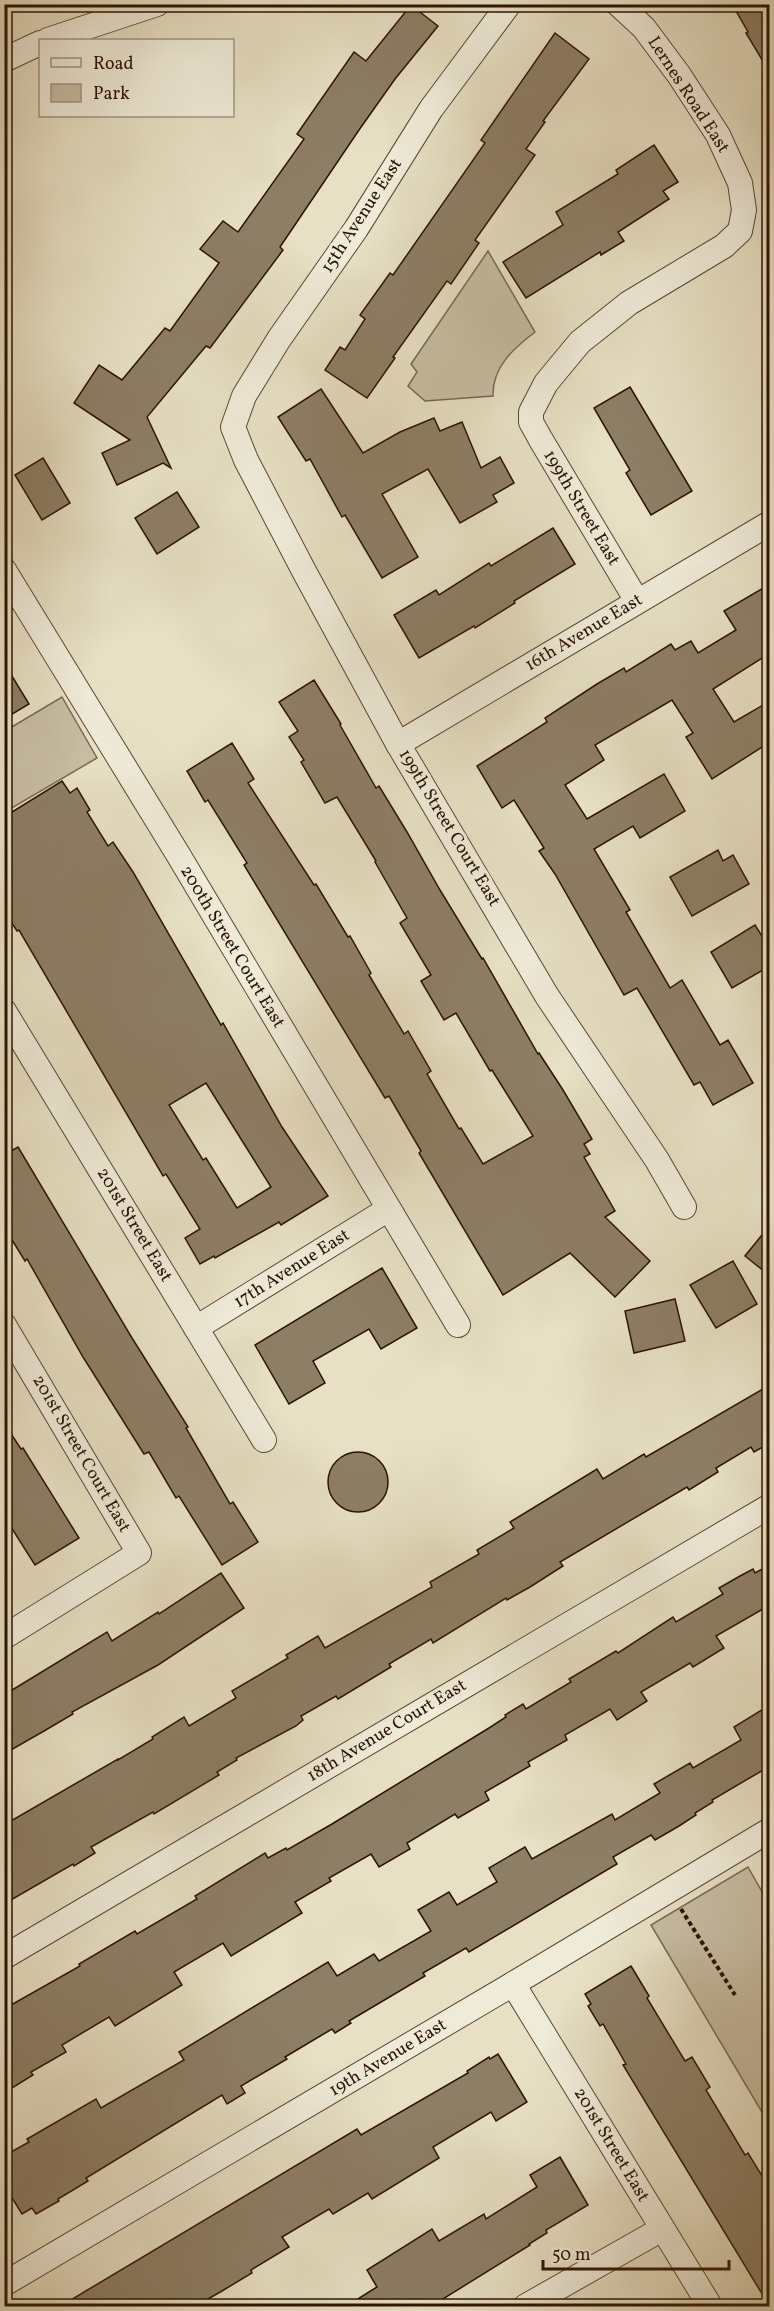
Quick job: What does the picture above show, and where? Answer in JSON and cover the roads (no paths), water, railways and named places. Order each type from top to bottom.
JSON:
[{"type":"street","points":[[51,39],[157,4]]},
{"type":"street","name":"15th Avenue East","points":[[236,436],[233,427],[244,396],[279,339],[356,228],[431,109],[509,4]]},
{"type":"street","name":"Lernes Road East","points":[[531,412],[546,382],[587,336],[629,303],[724,246],[740,231],[744,210],[740,183],[718,135],[679,75],[644,28],[618,4]]},
{"type":"street","points":[[4,60],[39,43]]},
{"type":"street","name":"199th Street East","points":[[531,412],[531,422],[541,440],[637,601]]},
{"type":"street","name":"199th Street Court East","points":[[236,436],[246,460],[305,573],[398,744],[547,996],[657,1160],[684,1207]]},
{"type":"street","name":"16th Avenue East","points":[[398,744],[770,523]]},
{"type":"street","name":"200th Street Court East","points":[[4,570],[179,856],[387,1210],[458,1325]]},
{"type":"street","name":"201st Street East","points":[[4,1011],[264,1440]]},
{"type":"street","name":"17th Avenue East","points":[[196,1328],[387,1210]]},
{"type":"street","name":"201st Street Court East","points":[[4,1637],[139,1553],[7,1334]]},
{"type":"street","name":"18th Avenue Court East","points":[[4,1957],[770,1506]]},
{"type":"street","name":"19th Avenue East","points":[[5,2282],[513,1984],[770,1830]]},
{"type":"street","name":"201st Street East","points":[[513,1984],[710,2307]]},
{"type":"street","points":[[526,2307],[662,2229]]}]
